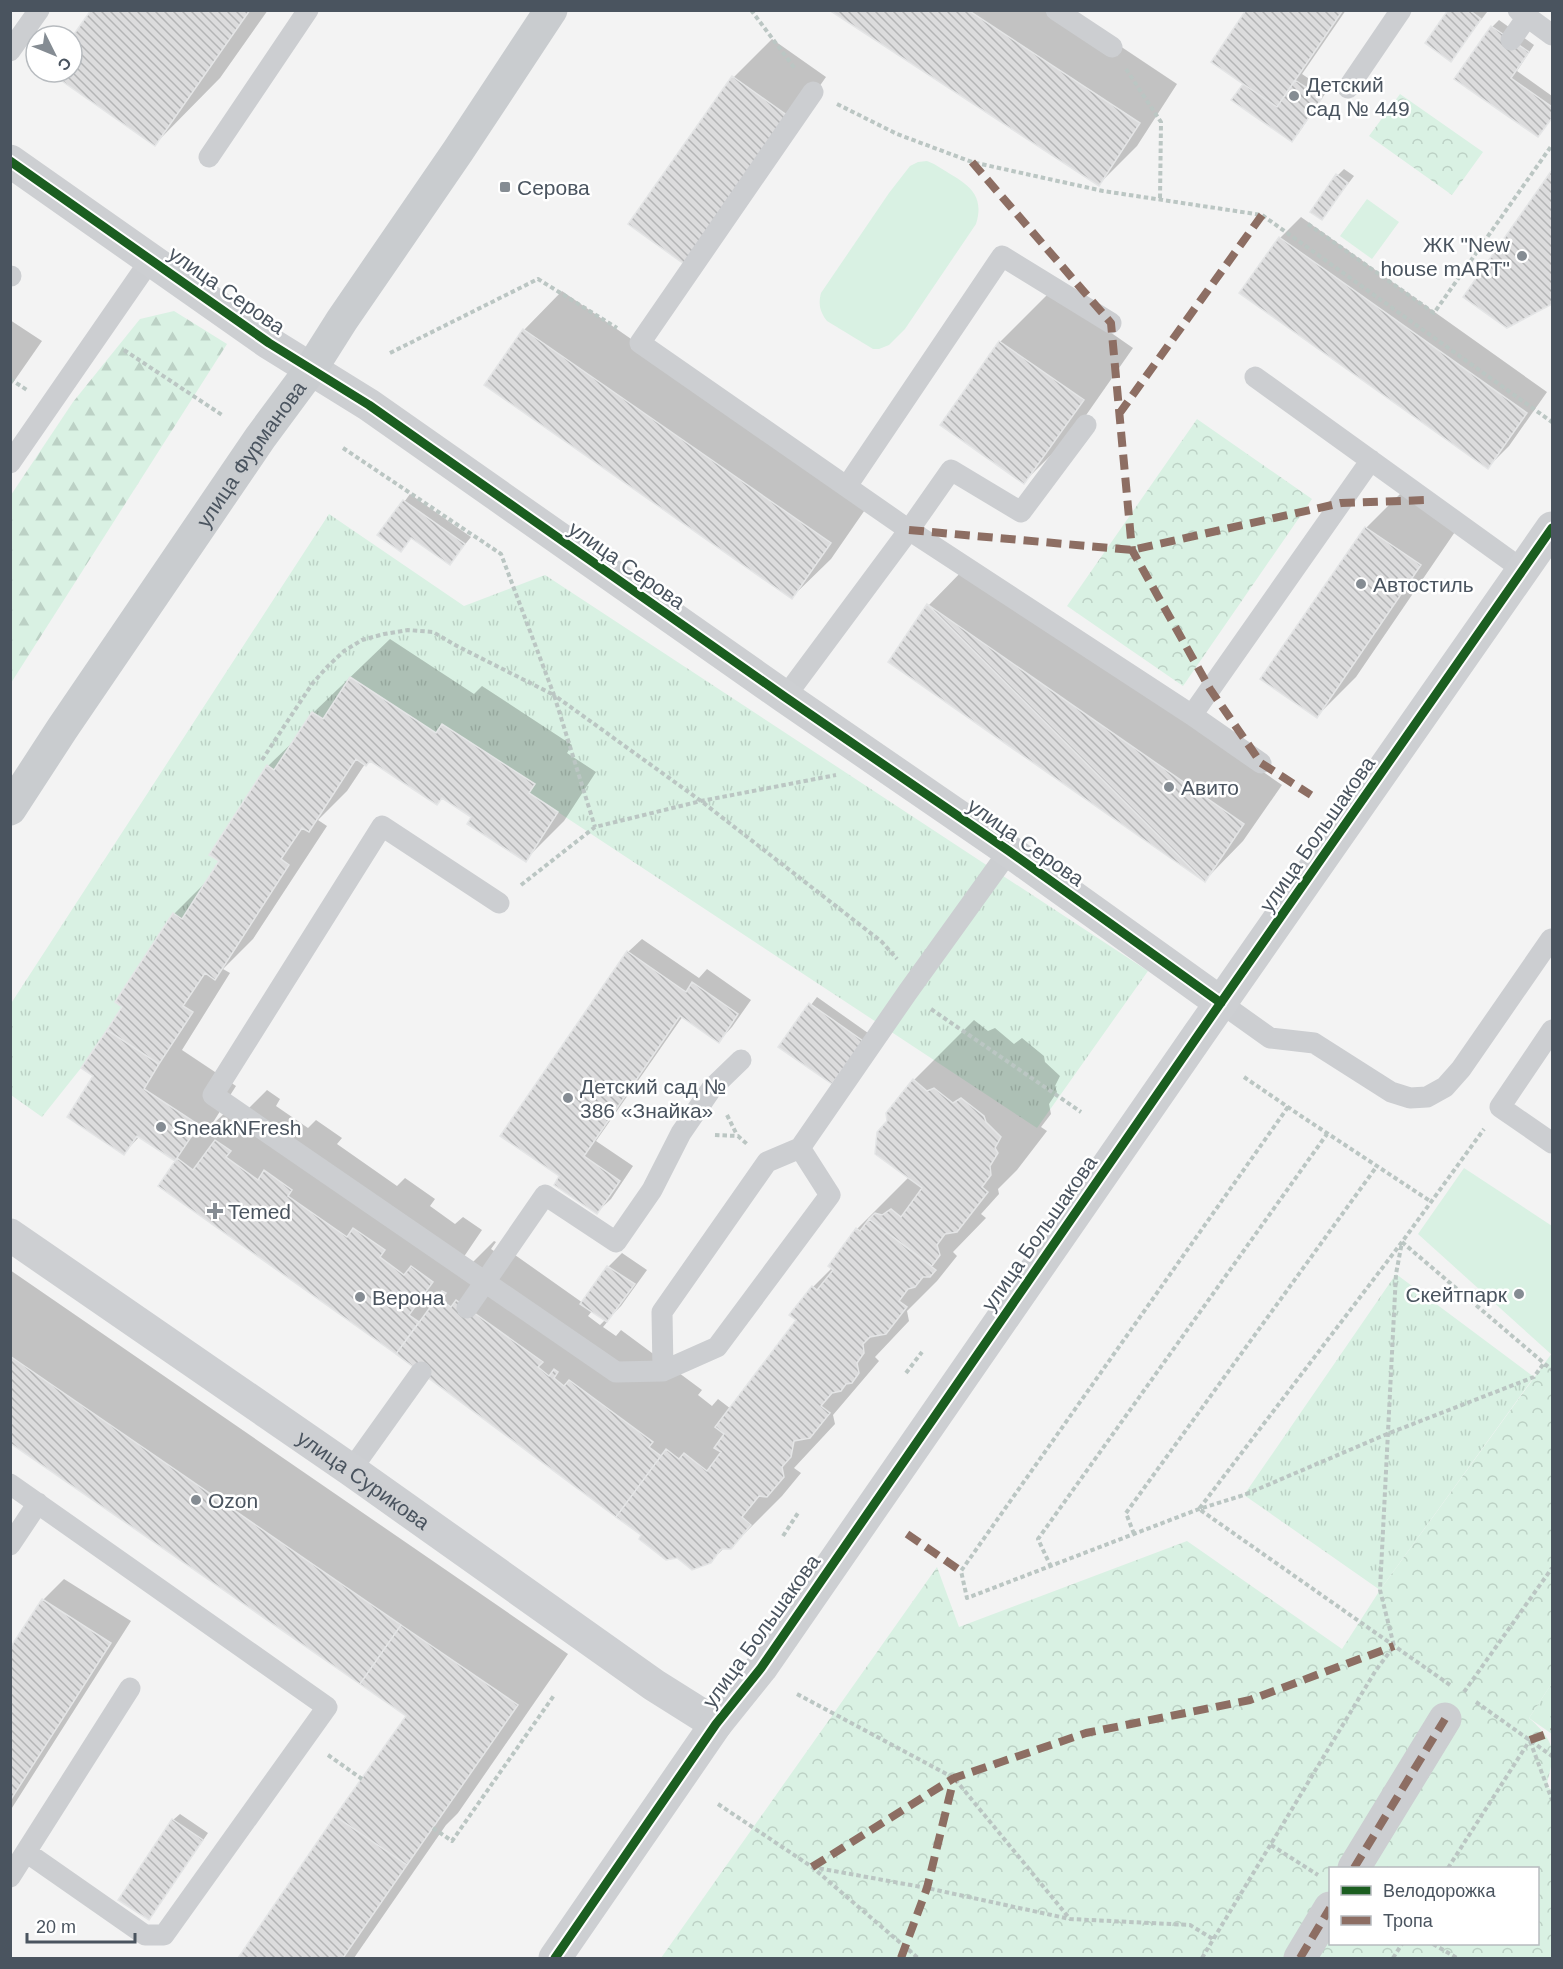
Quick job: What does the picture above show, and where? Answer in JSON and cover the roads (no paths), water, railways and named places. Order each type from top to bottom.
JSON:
[{"type":"main road","name":"улица Фурманова","points":[[10,809],[253,448],[311,369],[551,10]]},
{"type":"street","name":"улица Серова","points":[[10,161],[268,343],[369,405],[1009,851],[1221,1003]]},
{"type":"street","name":"улица Большакова","points":[[555,1959],[716,1724],[761,1668],[1552,528]]},
{"type":"street","name":"улица Сурикова","points":[[10,1235],[351,1470],[654,1685],[716,1724]]},
{"type":"street","points":[[1355,1867],[1454,1706]]},
{"type":"street","points":[[1300,1959],[1329,1910]]},
{"type":"lane","points":[[10,51],[39,10]]},
{"type":"lane","points":[[208,157],[308,10]]},
{"type":"lane","points":[[1056,10],[1112,46]]},
{"type":"lane","points":[[1348,88],[1401,10]]},
{"type":"lane","points":[[1511,39],[1522,14],[1552,35]]},
{"type":"lane","points":[[813,92],[640,343],[909,530],[1192,715],[1261,763]]},
{"type":"lane","points":[[847,486],[1002,255],[1112,323]]},
{"type":"lane","points":[[10,463],[151,259]]},
{"type":"lane","points":[[1255,376],[1523,570]]},
{"type":"lane","points":[[785,697],[951,470],[1021,512],[1086,425]]},
{"type":"lane","points":[[1192,715],[1371,460]]},
{"type":"lane","points":[[499,903],[382,826],[213,1095],[616,1372],[663,1371],[717,1347],[830,1195],[801,1148]]},
{"type":"lane","points":[[663,1371],[662,1312],[767,1162],[801,1148],[907,993],[1009,851]]},
{"type":"lane","points":[[1221,1003],[1270,1038],[1314,1043],[1391,1092],[1410,1098],[1427,1097],[1445,1087],[1461,1068],[1552,938]]},
{"type":"lane","points":[[1552,1030],[1500,1107],[1552,1143]]},
{"type":"lane","points":[[467,1308],[545,1195],[616,1242],[652,1190],[681,1133],[712,1088],[741,1060]]},
{"type":"lane","points":[[351,1470],[421,1372]]},
{"type":"lane","points":[[10,1484],[327,1707],[164,1935],[145,1935],[26,1852]]},
{"type":"lane","points":[[10,1545],[38,1503]]},
{"type":"lane","points":[[10,1877],[130,1688]]},
{"type":"place","name":"Детский сад № 449","points":[[1294,96]]},
{"type":"place","name":"Серова","points":[[505,187]]},
{"type":"place","name":"ЖК \"New house mART\"","points":[[1522,256]]},
{"type":"place","name":"Автостиль","points":[[1361,584]]},
{"type":"place","name":"Авито","points":[[1169,787]]},
{"type":"place","name":"Детский сад № 386 «Знайка»","points":[[568,1098]]},
{"type":"place","name":"SneakNFresh","points":[[161,1127]]},
{"type":"place","name":"Temed","points":[[215,1211]]},
{"type":"place","name":"Скейтпарк","points":[[1519,1294]]},
{"type":"place","name":"Верона","points":[[360,1297]]},
{"type":"place","name":"Ozon","points":[[196,1500]]}]
